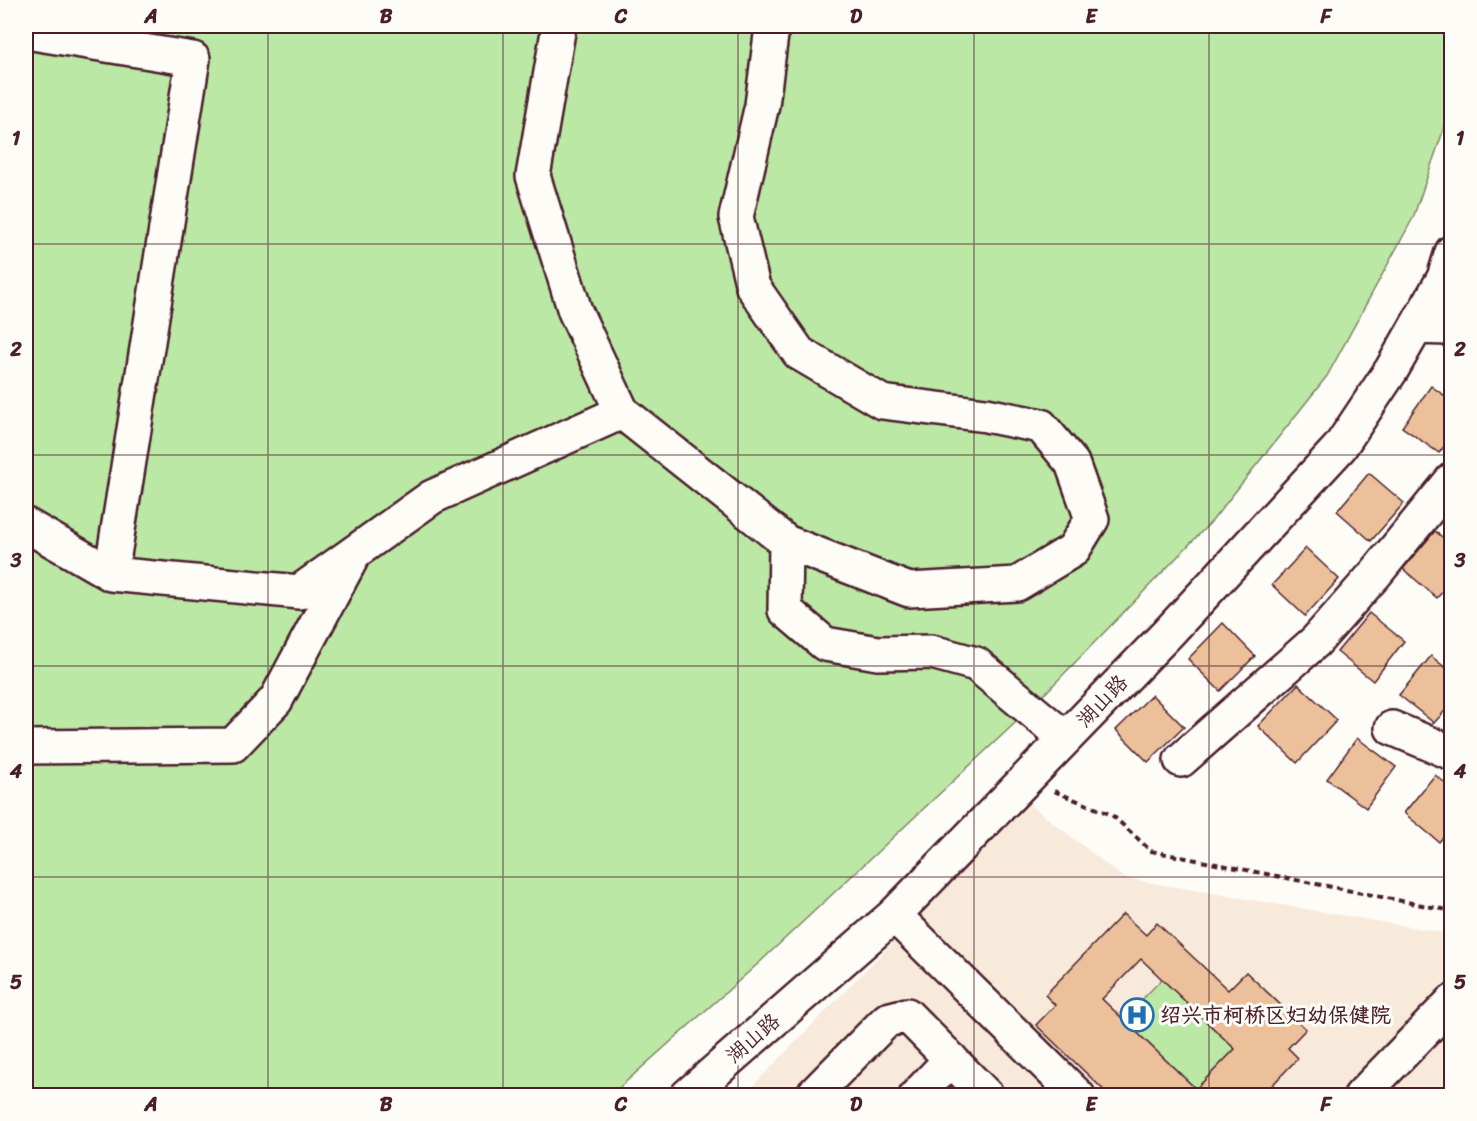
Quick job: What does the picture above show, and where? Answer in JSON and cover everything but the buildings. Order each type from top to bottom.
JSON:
[{"type":"street","points":[[558,26],[533,176],[575,311],[622,412],[786,542],[909,590],[1017,584],[1073,550],[1092,519],[1072,463],[1041,426],[986,415],[882,402],[800,353],[753,287],[736,217],[762,105],[771,26]]},
{"type":"street","points":[[26,32],[192,59],[111,574]]},
{"type":"street","name":"湖山路","points":[[687,1095],[894,915],[1168,633],[1340,447],[1392,369],[1444,278],[1452,252]]},
{"type":"street","points":[[1416,327],[1447,328],[1452,326]]},
{"type":"street","points":[[26,747],[233,745],[276,700],[310,603],[354,552],[432,497],[622,412]]},
{"type":"street","points":[[1181,760],[1316,641],[1377,573],[1452,480]]},
{"type":"street","points":[[26,525],[111,574],[310,603]]},
{"type":"street","points":[[786,542],[785,610],[825,644],[878,653],[932,652],[976,664],[1065,738]]},
{"type":"street","points":[[1392,728],[1452,753]]},
{"type":"street","points":[[894,915],[1078,1095]]},
{"type":"street","points":[[1361,1095],[1452,1002]]},
{"type":"street","points":[[812,1095],[887,1020],[907,1015],[987,1095]]},
{"type":"street","points":[[916,1095],[951,1059]]},
{"type":"path","points":[[1025,779],[1112,815],[1151,851],[1452,911]]},
{"type":"shaded area","name":"绍兴市柯桥区妇幼保健院","points":[[1028,803],[1124,878],[1451,934],[1451,1095],[743,1096]]},
{"type":"green space","points":[[26,26],[1451,26],[1451,108],[1413,218],[1327,376],[1212,521],[1030,709],[761,961],[611,1095],[26,1095]]},
{"type":"green space","points":[[1162,979],[1235,1049],[1196,1089],[1123,1019]]},
{"type":"place","name":"绍兴市柯桥区妇幼保健院","points":[[1137,1015]]}]
